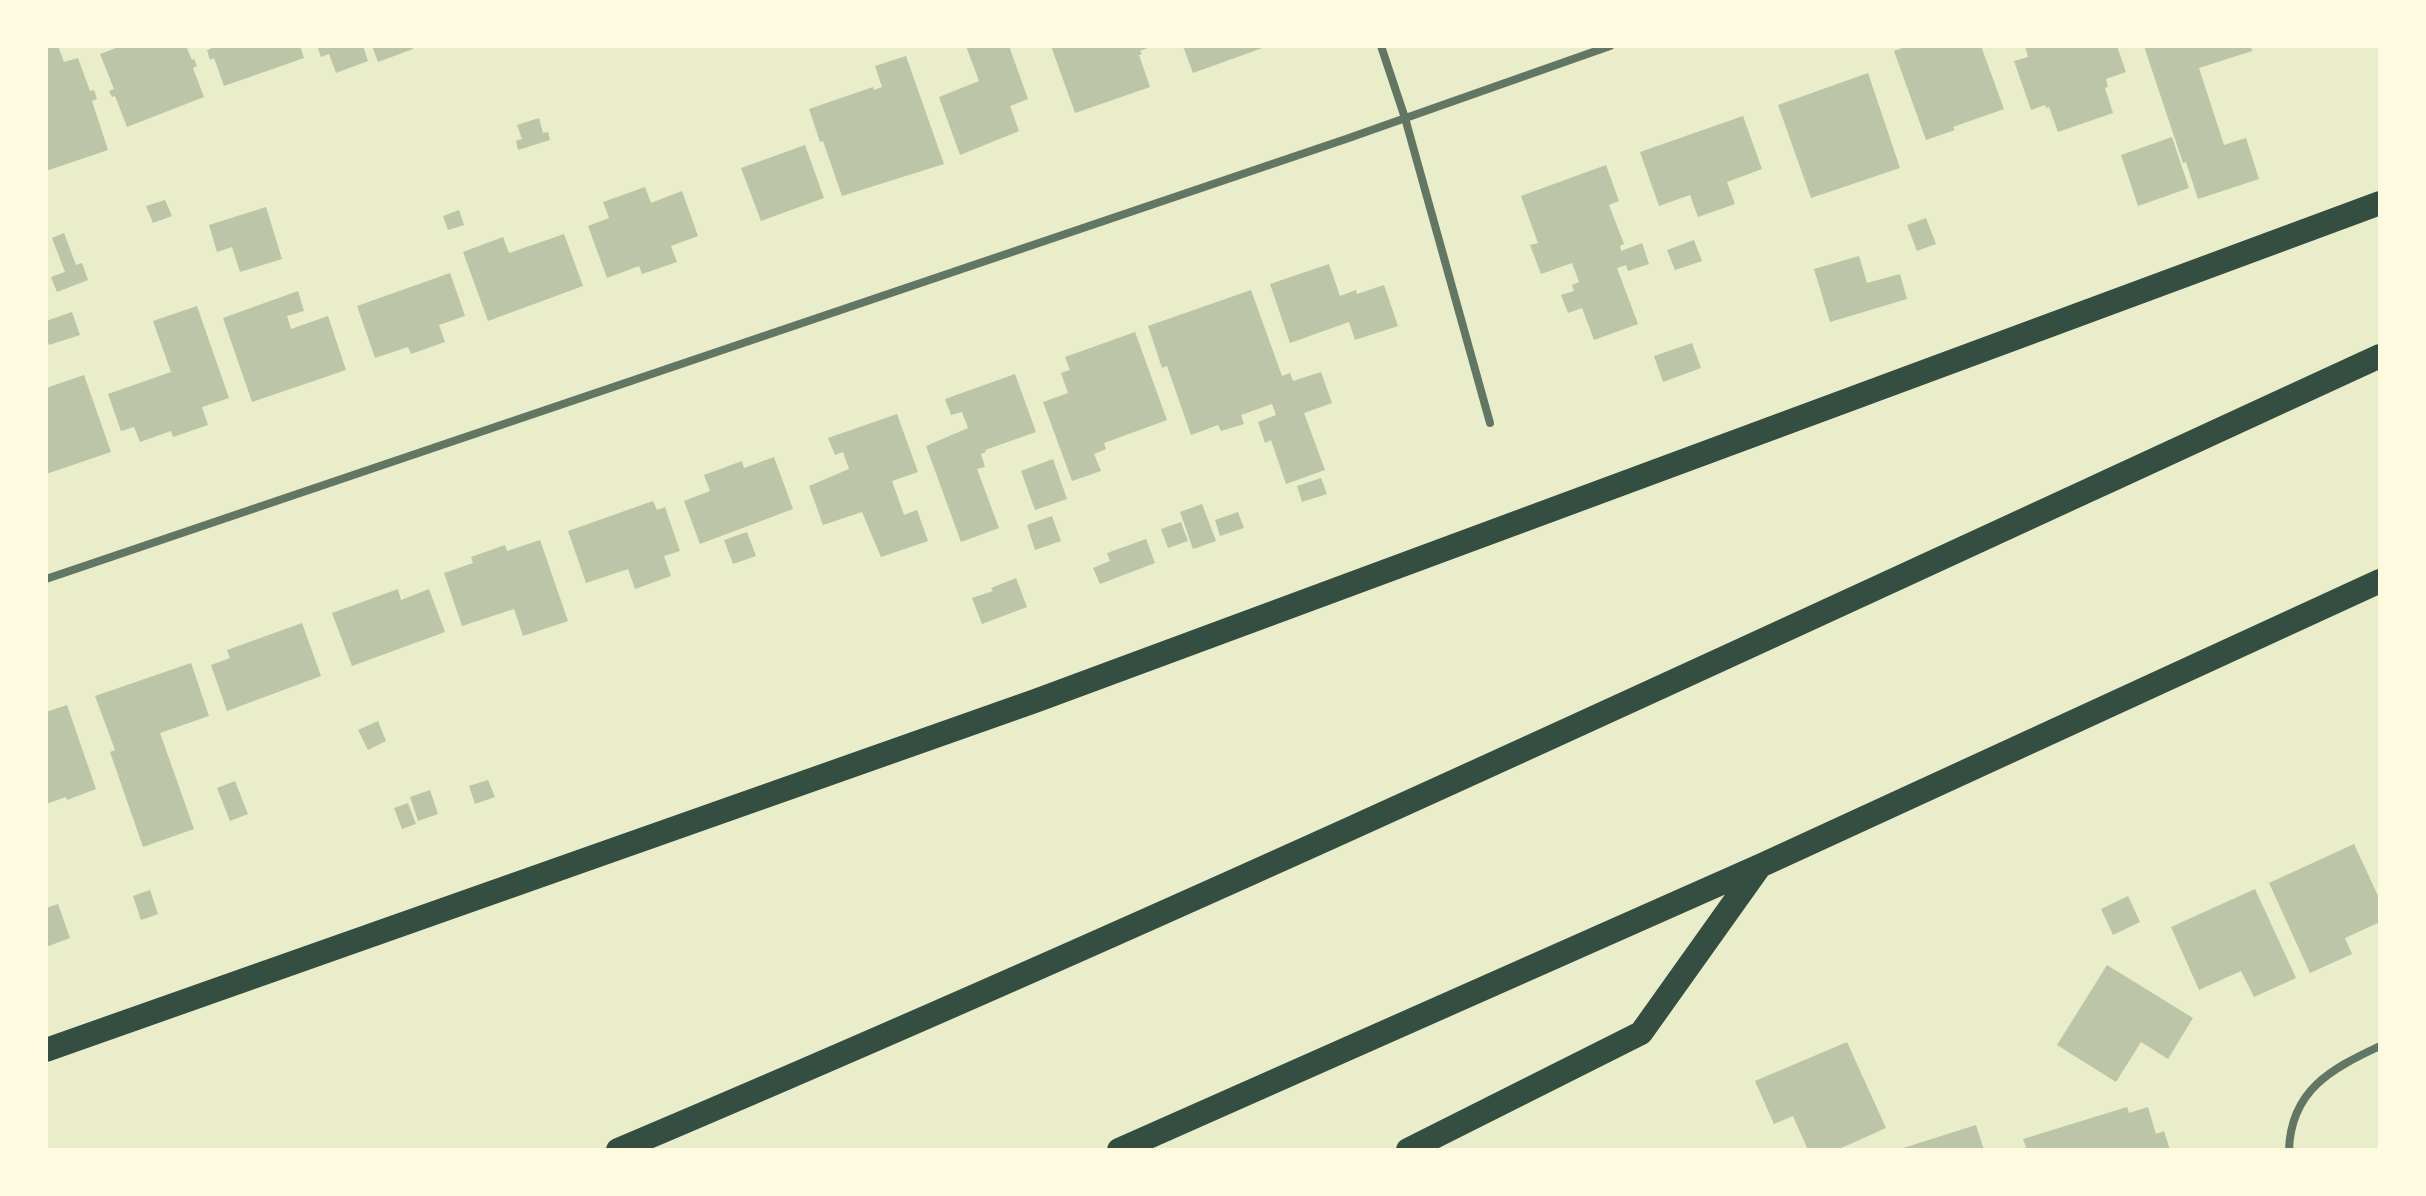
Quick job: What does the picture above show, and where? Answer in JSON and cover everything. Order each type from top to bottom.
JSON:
[{"type":"highway","points":[[46,1050],[1050,696],[2380,203]]},
{"type":"highway","points":[[618,1150],[1297,854],[2380,356]]},
{"type":"highway","points":[[1119,1150],[1762,865],[2380,581]]},
{"type":"highway","points":[[1408,1150],[1641,1033],[1762,865]]},
{"type":"street","points":[[1381,46],[1405,118],[1490,423]]},
{"type":"street","points":[[46,579],[1610,46]]},
{"type":"street","points":[[2289,1150],[2290,1134],[2300,1103],[2324,1076],[2380,1046]]},
{"type":"building","points":[[46,46],[58,46],[64,62],[78,58],[90,91],[94,90],[97,99],[92,101],[108,150],[46,171]]},
{"type":"building","points":[[121,46],[186,46],[197,66],[193,68],[204,97],[127,127],[115,96],[112,97],[109,91],[114,89],[100,54]]},
{"type":"building","points":[[209,46],[300,46],[304,58],[224,86],[214,58],[210,60]]},
{"type":"building","points":[[317,46],[363,46],[368,61],[336,73],[329,54],[321,57]]},
{"type":"building","points":[[372,46],[412,46],[413,49],[378,62]]},
{"type":"building","points":[[966,46],[1009,46],[1028,99],[1010,106],[1019,131],[960,155],[939,97],[979,81]]},
{"type":"building","points":[[1051,46],[1152,46],[1140,51],[1142,54],[1139,55],[1150,87],[1075,113]]},
{"type":"building","points":[[1183,46],[1268,46],[1193,73]]},
{"type":"building","points":[[1908,46],[1981,46],[2004,109],[1926,140],[1894,51]]},
{"type":"building","points":[[2025,46],[2117,46],[2126,72],[2106,79],[2108,87],[2105,88],[2113,113],[2058,132],[2049,107],[2045,105],[2031,110],[2014,61],[2028,57]]},
{"type":"building","points":[[2144,46],[2251,46],[2252,51],[2199,68],[2224,145],[2246,138],[2259,179],[2198,199]]},
{"type":"building","points":[[906,56],[944,164],[842,196],[809,109],[873,87],[874,90],[882,87],[875,66]]},
{"type":"building","points":[[1868,73],[1900,168],[1811,198],[1778,105]]},
{"type":"building","points":[[1743,116],[1762,169],[1727,182],[1735,204],[1698,217],[1690,195],[1659,206],[1640,152]]},
{"type":"building","points":[[539,118],[543,133],[548,132],[550,140],[518,150],[516,141],[522,139],[517,125]]},
{"type":"building","points":[[2172,137],[2189,188],[2138,206],[2121,155]]},
{"type":"building","points":[[805,145],[824,198],[761,221],[741,168]]},
{"type":"building","points":[[1606,165],[1619,201],[1609,205],[1624,244],[1620,246],[1621,251],[1642,243],[1649,264],[1628,271],[1626,265],[1617,268],[1638,324],[1594,340],[1582,308],[1568,313],[1561,295],[1574,291],[1572,285],[1579,282],[1572,263],[1541,274],[1530,245],[1538,243],[1521,196]]},
{"type":"building","points":[[645,187],[651,203],[682,191],[698,236],[671,246],[677,262],[642,274],[639,266],[607,278],[588,226],[609,218],[603,202]]},
{"type":"building","points":[[165,200],[172,216],[153,223],[146,206]]},
{"type":"building","points":[[266,207],[282,259],[240,272],[232,247],[217,252],[209,225]]},
{"type":"building","points":[[459,210],[464,225],[448,230],[443,216]]},
{"type":"building","points":[[1926,218],[1936,244],[1917,251],[1907,225]]},
{"type":"building","points":[[64,233],[76,265],[82,263],[88,280],[57,292],[51,277],[65,272],[52,238]]},
{"type":"building","points":[[564,234],[583,286],[488,321],[463,252],[503,237],[509,253]]},
{"type":"building","points":[[1694,240],[1702,261],[1675,270],[1667,250]]},
{"type":"building","points":[[1859,256],[1867,283],[1900,274],[1907,299],[1830,322],[1814,269]]},
{"type":"building","points":[[1329,264],[1340,296],[1384,285],[1398,326],[1355,340],[1349,322],[1290,343],[1270,284]]},
{"type":"building","points":[[450,273],[465,316],[439,325],[445,342],[411,354],[408,347],[375,358],[357,306]]},
{"type":"building","points":[[1251,290],[1282,376],[1290,373],[1293,381],[1321,372],[1332,403],[1304,413],[1325,470],[1286,484],[1271,440],[1265,443],[1258,422],[1276,415],[1272,404],[1241,415],[1244,424],[1221,431],[1218,425],[1191,435],[1167,366],[1162,368],[1148,326]]},
{"type":"building","points":[[298,291],[304,311],[287,316],[291,329],[328,316],[346,370],[252,402],[223,318]]},
{"type":"building","points":[[197,306],[229,398],[202,407],[208,425],[173,437],[171,431],[140,442],[134,427],[121,431],[108,394],[171,372],[153,321]]},
{"type":"building","points":[[72,312],[80,335],[49,345],[46,321]]},
{"type":"building","points":[[1135,332],[1167,420],[1104,443],[1106,449],[1094,454],[1101,471],[1072,481],[1043,402],[1068,393],[1061,373],[1070,370],[1065,357]]},
{"type":"building","points":[[1692,343],[1701,368],[1663,382],[1654,356]]},
{"type":"building","points":[[1015,374],[1036,432],[981,454],[985,467],[977,469],[999,528],[961,542],[926,446],[968,428],[962,412],[951,415],[945,399]]},
{"type":"building","points":[[84,375],[111,452],[46,474],[46,388]]},
{"type":"building","points":[[897,414],[918,472],[892,481],[904,515],[917,510],[928,541],[881,557],[862,512],[823,525],[809,486],[849,469],[843,452],[835,455],[828,438]]},
{"type":"building","points":[[774,457],[793,509],[700,544],[684,501],[710,491],[704,475],[742,461],[744,468]]},
{"type":"building","points":[[1053,459],[1067,499],[1035,510],[1021,471]]},
{"type":"building","points":[[1321,478],[1327,494],[1302,502],[1297,486]]},
{"type":"building","points":[[653,501],[657,510],[665,507],[680,551],[664,556],[671,576],[635,589],[628,569],[586,583],[568,531]]},
{"type":"building","points":[[1202,504],[1216,541],[1193,549],[1180,512]]},
{"type":"building","points":[[1238,512],[1244,528],[1220,536],[1215,520]]},
{"type":"building","points":[[1052,516],[1061,541],[1035,550],[1027,525]]},
{"type":"building","points":[[1181,522],[1188,541],[1168,548],[1161,529]]},
{"type":"building","points":[[747,532],[756,556],[733,564],[724,540]]},
{"type":"building","points":[[1146,539],[1155,563],[1100,584],[1093,568],[1110,561],[1107,553]]},
{"type":"building","points":[[540,540],[568,621],[523,636],[514,609],[462,626],[444,573],[473,563],[471,557],[505,545],[507,551]]},
{"type":"building","points":[[1016,578],[1027,607],[982,624],[972,598]]},
{"type":"building","points":[[398,589],[401,600],[429,589],[445,632],[352,666],[332,613]]},
{"type":"building","points":[[302,623],[321,676],[227,711],[211,665],[230,658],[227,650]]},
{"type":"building","points":[[191,663],[209,716],[160,733],[194,829],[143,847],[110,752],[115,750],[95,696]]},
{"type":"building","points":[[67,705],[96,789],[46,804],[46,712]]},
{"type":"building","points":[[378,721],[386,741],[368,750],[358,730]]},
{"type":"building","points":[[488,780],[495,797],[475,804],[469,786]]},
{"type":"building","points":[[235,781],[248,814],[230,821],[217,788]]},
{"type":"building","points":[[430,790],[438,814],[418,821],[410,797]]},
{"type":"building","points":[[408,803],[416,824],[402,829],[394,808]]},
{"type":"building","points":[[2354,844],[2380,900],[2380,922],[2345,938],[2352,954],[2310,973],[2269,883]]},
{"type":"building","points":[[2255,889],[2296,978],[2254,997],[2241,971],[2199,990],[2171,927]]},
{"type":"building","points":[[150,890],[158,914],[141,920],[133,896]]},
{"type":"building","points":[[2128,896],[2140,922],[2113,935],[2101,909]]},
{"type":"building","points":[[58,904],[70,938],[46,947],[46,908]]},
{"type":"building","points":[[2107,965],[2193,1018],[2168,1059],[2141,1042],[2116,1082],[2057,1045]]},
{"type":"building","points":[[1847,1042],[1886,1128],[1837,1150],[1808,1150],[1793,1116],[1774,1124],[1755,1081]]},
{"type":"building","points":[[2127,1107],[2129,1113],[2148,1107],[2156,1134],[2164,1131],[2170,1150],[2027,1150],[2023,1139]]},
{"type":"building","points":[[1976,1125],[1984,1150],[1900,1150],[1900,1149]]}]
